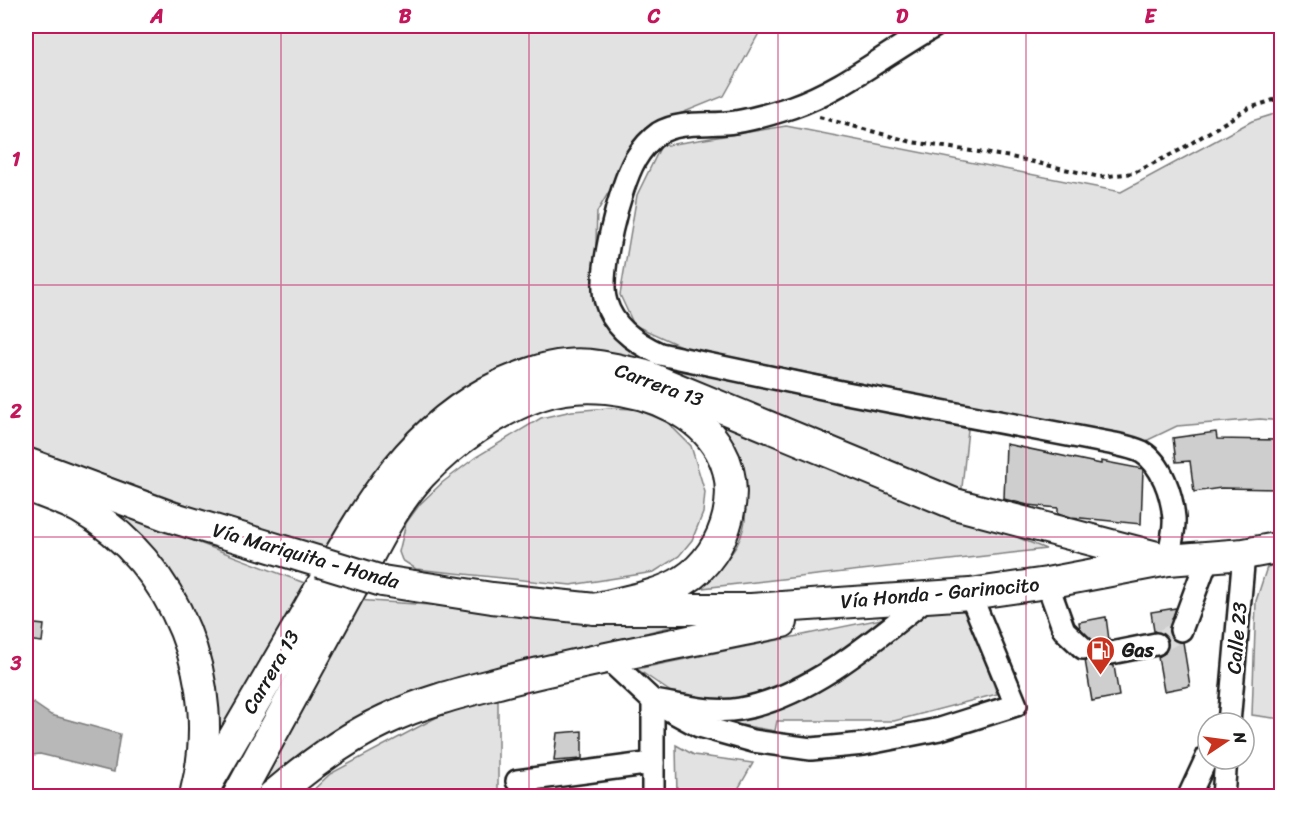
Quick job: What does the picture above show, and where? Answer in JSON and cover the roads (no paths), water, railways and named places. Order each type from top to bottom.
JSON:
[{"type":"highway","name":"Carrera 13","points":[[200,796],[346,543],[377,493],[409,451],[452,414],[487,392],[527,373],[566,365],[608,366],[646,376],[955,504],[1168,560]]},
{"type":"highway","name":"Carrera 13","points":[[238,796],[383,530],[422,475],[476,429],[510,409],[541,395],[573,388],[603,388],[640,393],[672,405],[700,425],[718,447],[728,472],[731,505],[723,536],[702,565],[682,582],[650,594],[595,609]]},
{"type":"highway","name":"Vía Mariquita - Honda","points":[[26,463],[171,517],[382,581],[492,598],[595,609]]},
{"type":"highway","points":[[26,485],[80,508],[122,539],[151,570],[174,605],[190,641],[201,685],[204,728],[194,796]]},
{"type":"highway","name":"Vía Honda - Garinocito","points":[[595,609],[751,609],[970,594],[1047,583],[1168,560],[1244,554],[1281,547]]},
{"type":"highway","points":[[273,796],[321,757],[386,719],[453,694],[606,657],[879,602]]},
{"type":"street","points":[[935,26],[823,95],[792,107],[734,122],[679,126],[660,132],[646,144],[634,162],[612,229],[604,270],[603,289],[606,303],[613,316],[641,345],[678,359],[1115,444],[1140,451],[1153,461],[1162,475],[1168,494],[1174,518],[1168,560]]},
{"type":"street","name":"Calle 23","points":[[1230,711],[1244,554]]},
{"type":"street","points":[[1181,630],[1208,556]]},
{"type":"street","points":[[1047,583],[1064,630],[1083,648]]},
{"type":"street","points":[[606,657],[653,701],[699,726],[753,741],[811,749],[864,744],[940,729],[1016,705],[970,594]]},
{"type":"street","points":[[653,701],[708,710],[740,709],[782,695],[824,675],[864,650],[928,597]]},
{"type":"street","points":[[1112,653],[1156,644]]},
{"type":"street","points":[[1224,711],[1232,687]]},
{"type":"street","points":[[653,701],[653,796]]},
{"type":"street","points":[[517,781],[653,763]]},
{"type":"street","points":[[1189,796],[1201,771]]},
{"type":"street","points":[[1223,796],[1225,771]]},
{"type":"tunnel","points":[[1156,644],[1181,630]]},
{"type":"place","name":"Gas","points":[[1101,676]]}]
